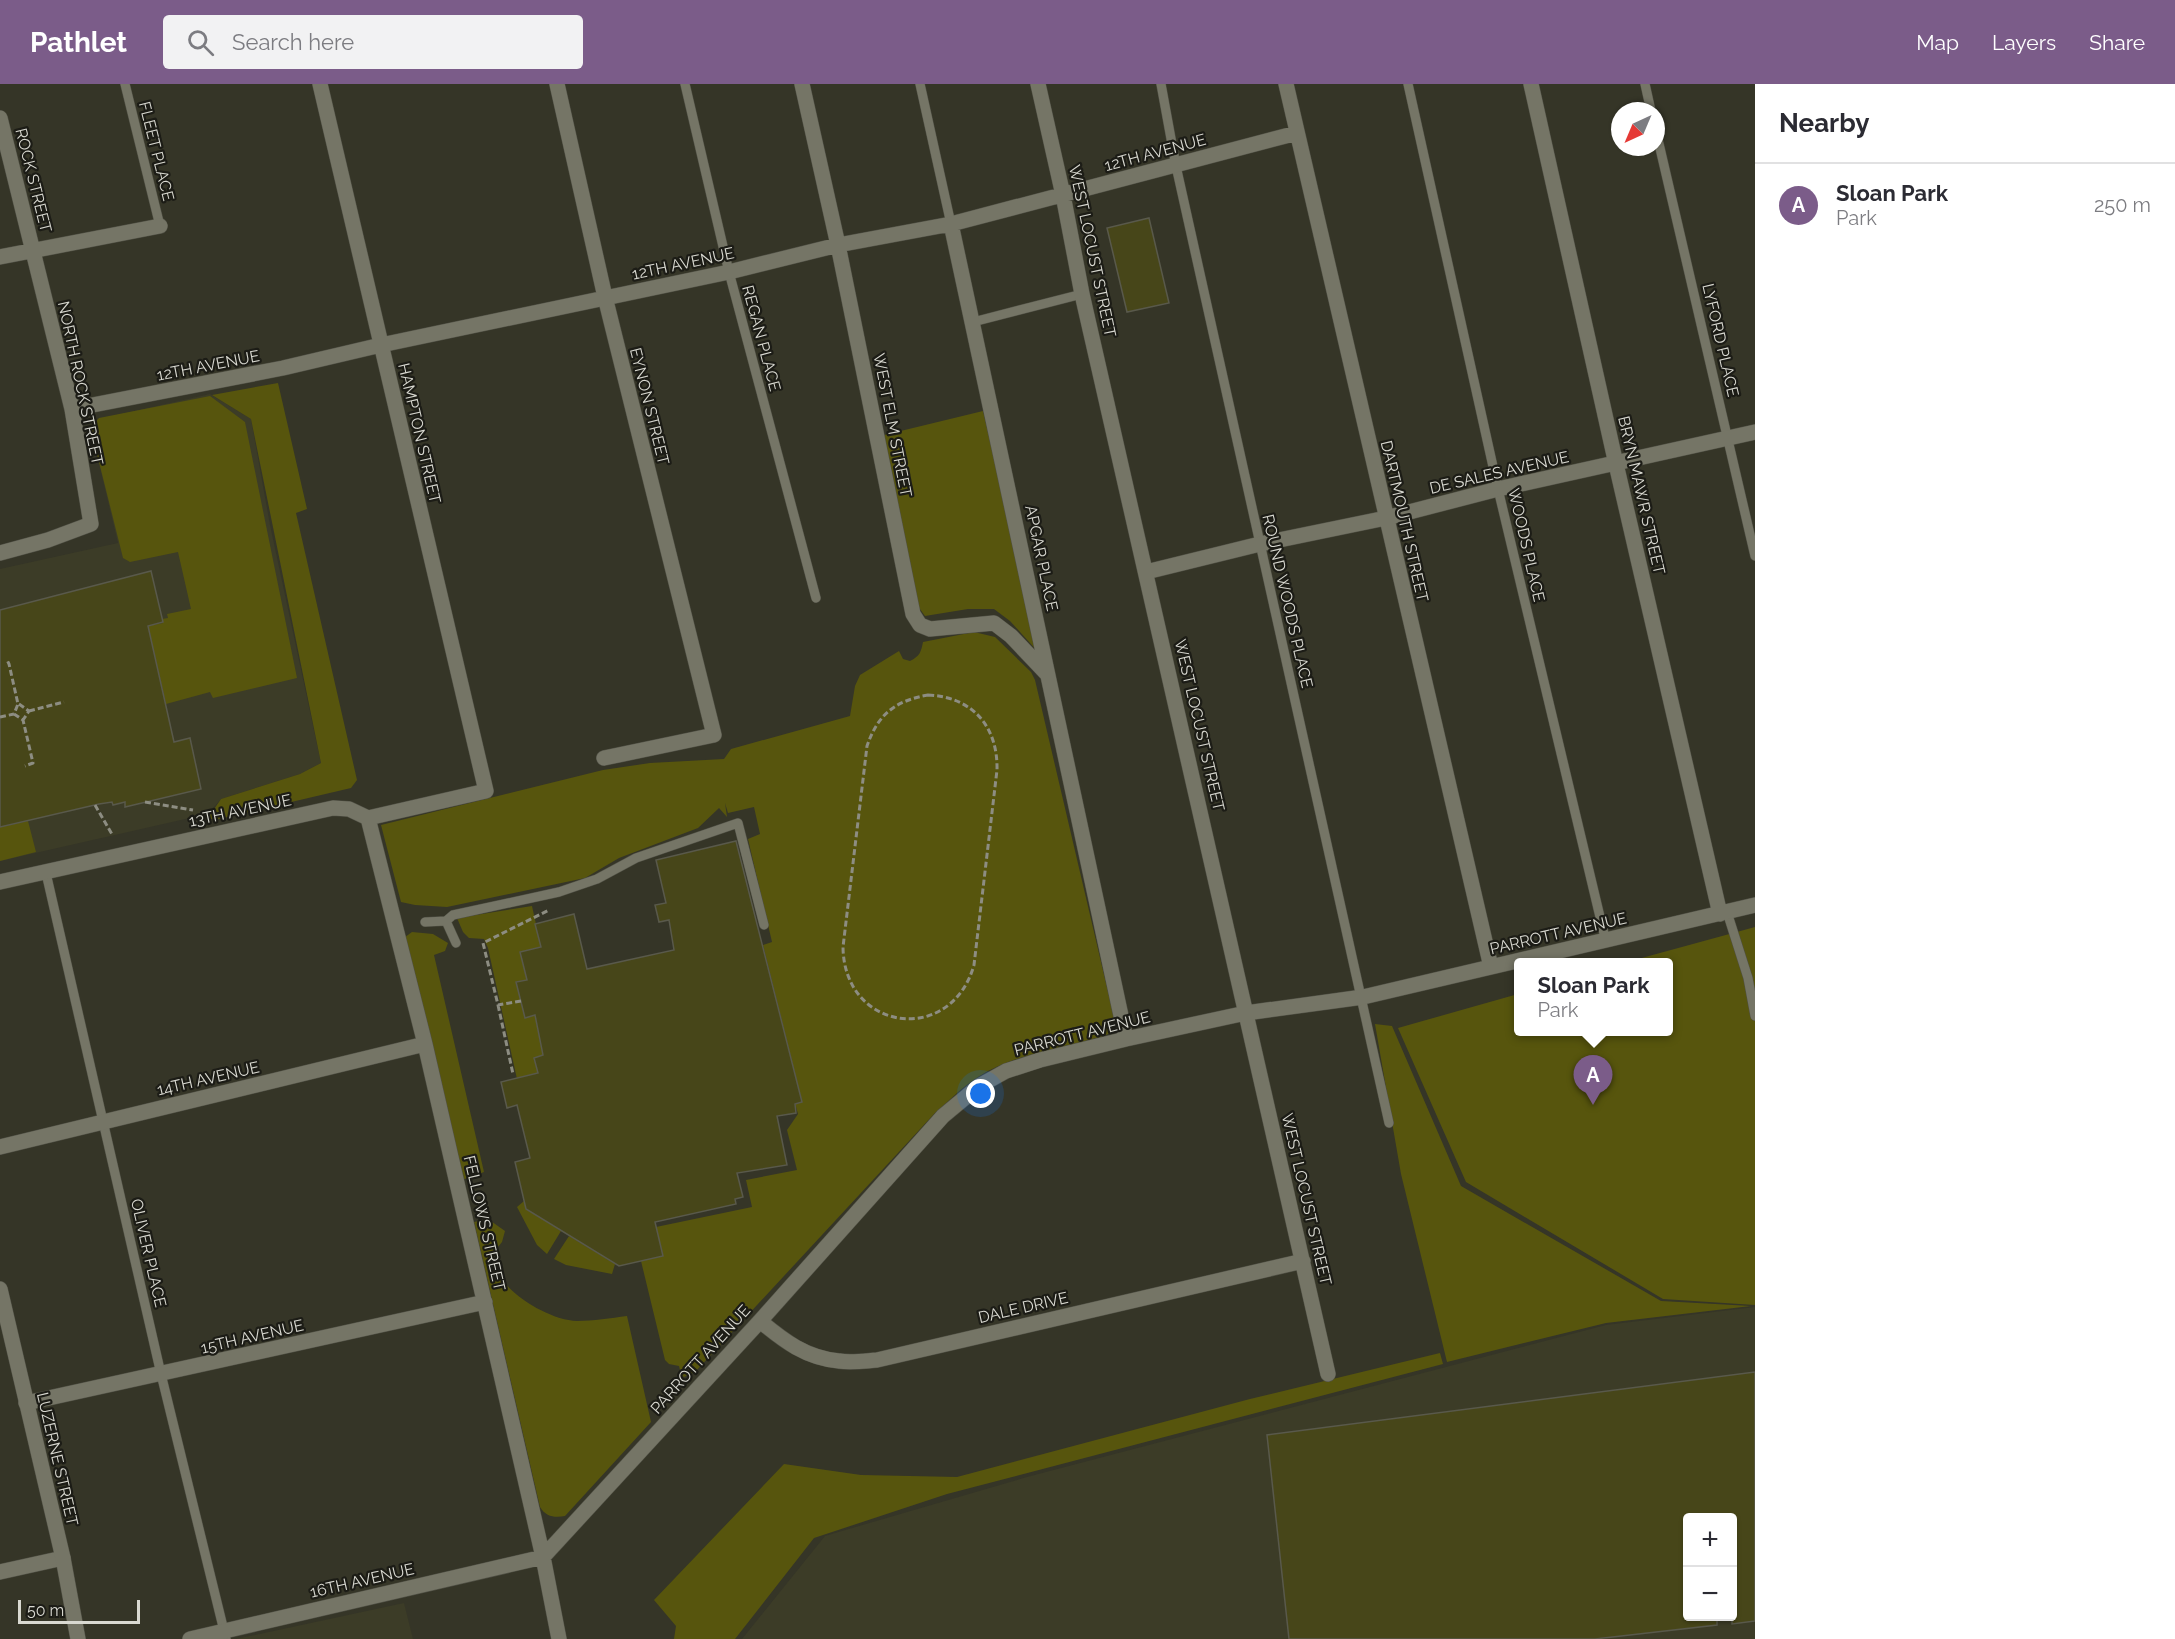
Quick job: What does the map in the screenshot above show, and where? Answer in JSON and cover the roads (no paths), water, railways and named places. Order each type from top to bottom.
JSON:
[{"type":"street","name":"HAMPTON STREET","points":[[320,84],[486,791],[368,818]]},
{"type":"street","name":"EYNON STREET","points":[[557,84],[605,297],[714,735],[604,758]]},
{"type":"street","name":"WEST ELM STREET","points":[[802,84],[838,245],[913,614],[920,625],[930,629],[994,623],[1011,636],[1048,675]]},
{"type":"street","name":"WEST LOCUST STREET","points":[[1038,84],[1082,294],[1328,1374]]},
{"type":"street","name":"DARTMOUTH STREET","points":[[1286,84],[1491,967]]},
{"type":"street","name":"BRYN MAWR STREET","points":[[1531,84],[1616,464],[1724,913]]},
{"type":"street","name":"ROCK STREET","points":[[0,118],[33,250]]},
{"type":"street","name":"12TH AVENUE","points":[[72,409],[284,368],[381,345],[729,272],[838,245],[951,224],[1297,133]]},
{"type":"street","name":"APGAR PLACE","points":[[951,224],[1126,1039]]},
{"type":"street","points":[[0,257],[160,226]]},
{"type":"street","name":"NORTH ROCK STREET","points":[[0,554],[91,524],[72,409],[33,250]]},
{"type":"street","name":"DE SALES AVENUE","points":[[1146,572],[1260,544],[1386,518],[1498,489],[1755,432]]},
{"type":"street","name":"13TH AVENUE","points":[[0,882],[333,808],[350,809],[368,818]]},
{"type":"street","name":"FELLOWS STREET","points":[[368,818],[425,1044],[543,1557],[559,1639]]},
{"type":"street","name":"PARROTT AVENUE","points":[[1532,958],[1755,905]]},
{"type":"street","name":"PARROTT AVENUE","points":[[543,1557],[760,1321],[943,1116],[979,1086],[1006,1071],[1126,1039],[1246,1013],[1363,997],[1514,962]]},
{"type":"street","name":"14TH AVENUE","points":[[0,1147],[425,1044]]},
{"type":"street","name":"DALE DRIVE","points":[[760,1321],[791,1346],[812,1356],[839,1362],[877,1360],[1303,1260]]},
{"type":"street","name":"LUZERNE STREET","points":[[0,1289],[2,1307],[63,1557],[78,1639]]},
{"type":"street","name":"15TH AVENUE","points":[[27,1403],[485,1302]]},
{"type":"street","points":[[0,1572],[63,1557]]},
{"type":"street","name":"16TH AVENUE","points":[[190,1639],[225,1635],[543,1557]]},
{"type":"lane","name":"FLEET PLACE","points":[[125,84],[160,226]]},
{"type":"lane","name":"REGAN PLACE","points":[[685,84],[729,272],[816,598]]},
{"type":"lane","name":"APGAR PLACE","points":[[920,84],[951,224]]},
{"type":"lane","name":"ROUND WOODS PLACE","points":[[1161,84],[1176,166],[1363,997],[1389,1124]]},
{"type":"lane","name":"WOODS PLACE","points":[[1408,84],[1498,489],[1606,942]]},
{"type":"lane","points":[[1645,84],[1649,102]]},
{"type":"lane","name":"LYFORD PLACE","points":[[1662,156],[1755,555]]},
{"type":"lane","points":[[973,322],[1082,294]]},
{"type":"lane","points":[[424,922],[446,921],[453,915],[559,892],[597,879],[636,858],[738,823],[764,925]]},
{"type":"lane","name":"OLIVER PLACE","points":[[46,873],[161,1374],[225,1635]]},
{"type":"lane","points":[[1724,913],[1748,978],[1755,1016]]},
{"type":"lane","points":[[446,921],[456,943]]},
{"type":"place","name":"Sloan Park","points":[[1593,1105]]}]
